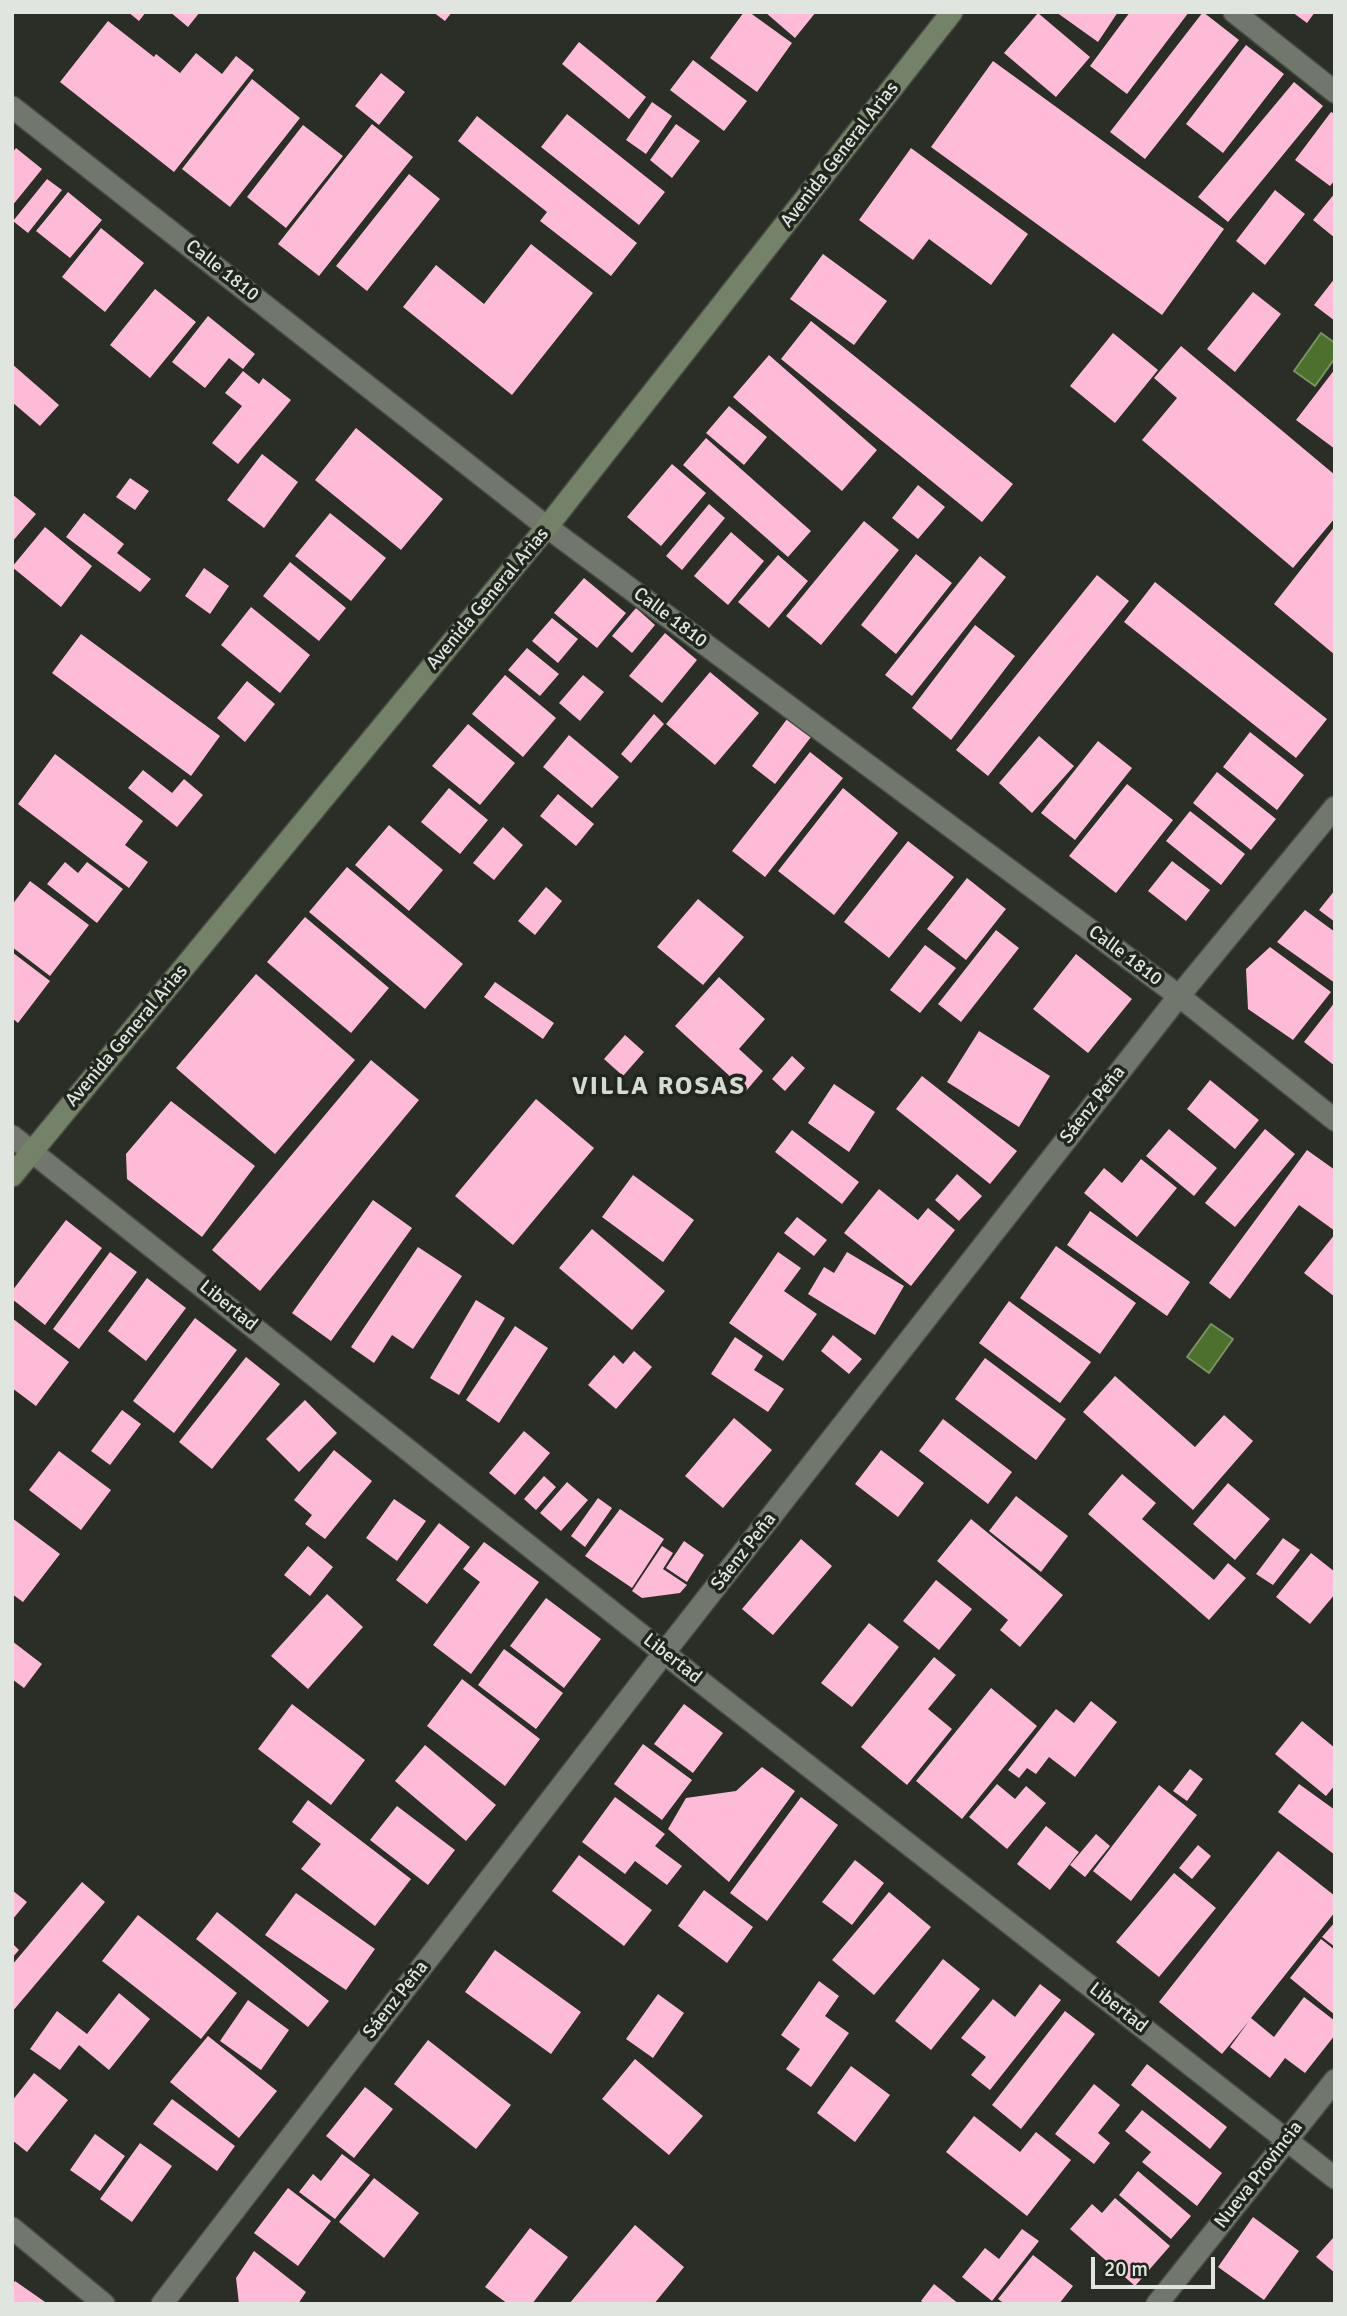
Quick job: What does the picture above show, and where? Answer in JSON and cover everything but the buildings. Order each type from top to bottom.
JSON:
[{"type":"main road","name":"Avenida General Arias","points":[[12,1176],[547,527],[952,12]]},
{"type":"street","points":[[1234,12],[1335,92]]},
{"type":"street","name":"Calle 1810","points":[[12,107],[547,527],[1179,996],[1335,1120]]},
{"type":"street","name":"Sáenz Peña","points":[[162,2304],[664,1653],[1179,996],[1335,807]]},
{"type":"street","name":"Libertad","points":[[12,1136],[664,1653],[1335,2178]]},
{"type":"street","name":"Nueva Provincia","points":[[1157,2304],[1335,2080]]},
{"type":"street","points":[[12,2228],[104,2304]]},
{"type":"shaded area","points":[[1321,333],[1335,343],[1335,358],[1315,386],[1294,371]]},
{"type":"shaded area","points":[[1211,1324],[1233,1339],[1209,1373],[1187,1357]]},
{"type":"district","name":"VILLA ROSAS","points":[[659,1087]]}]
